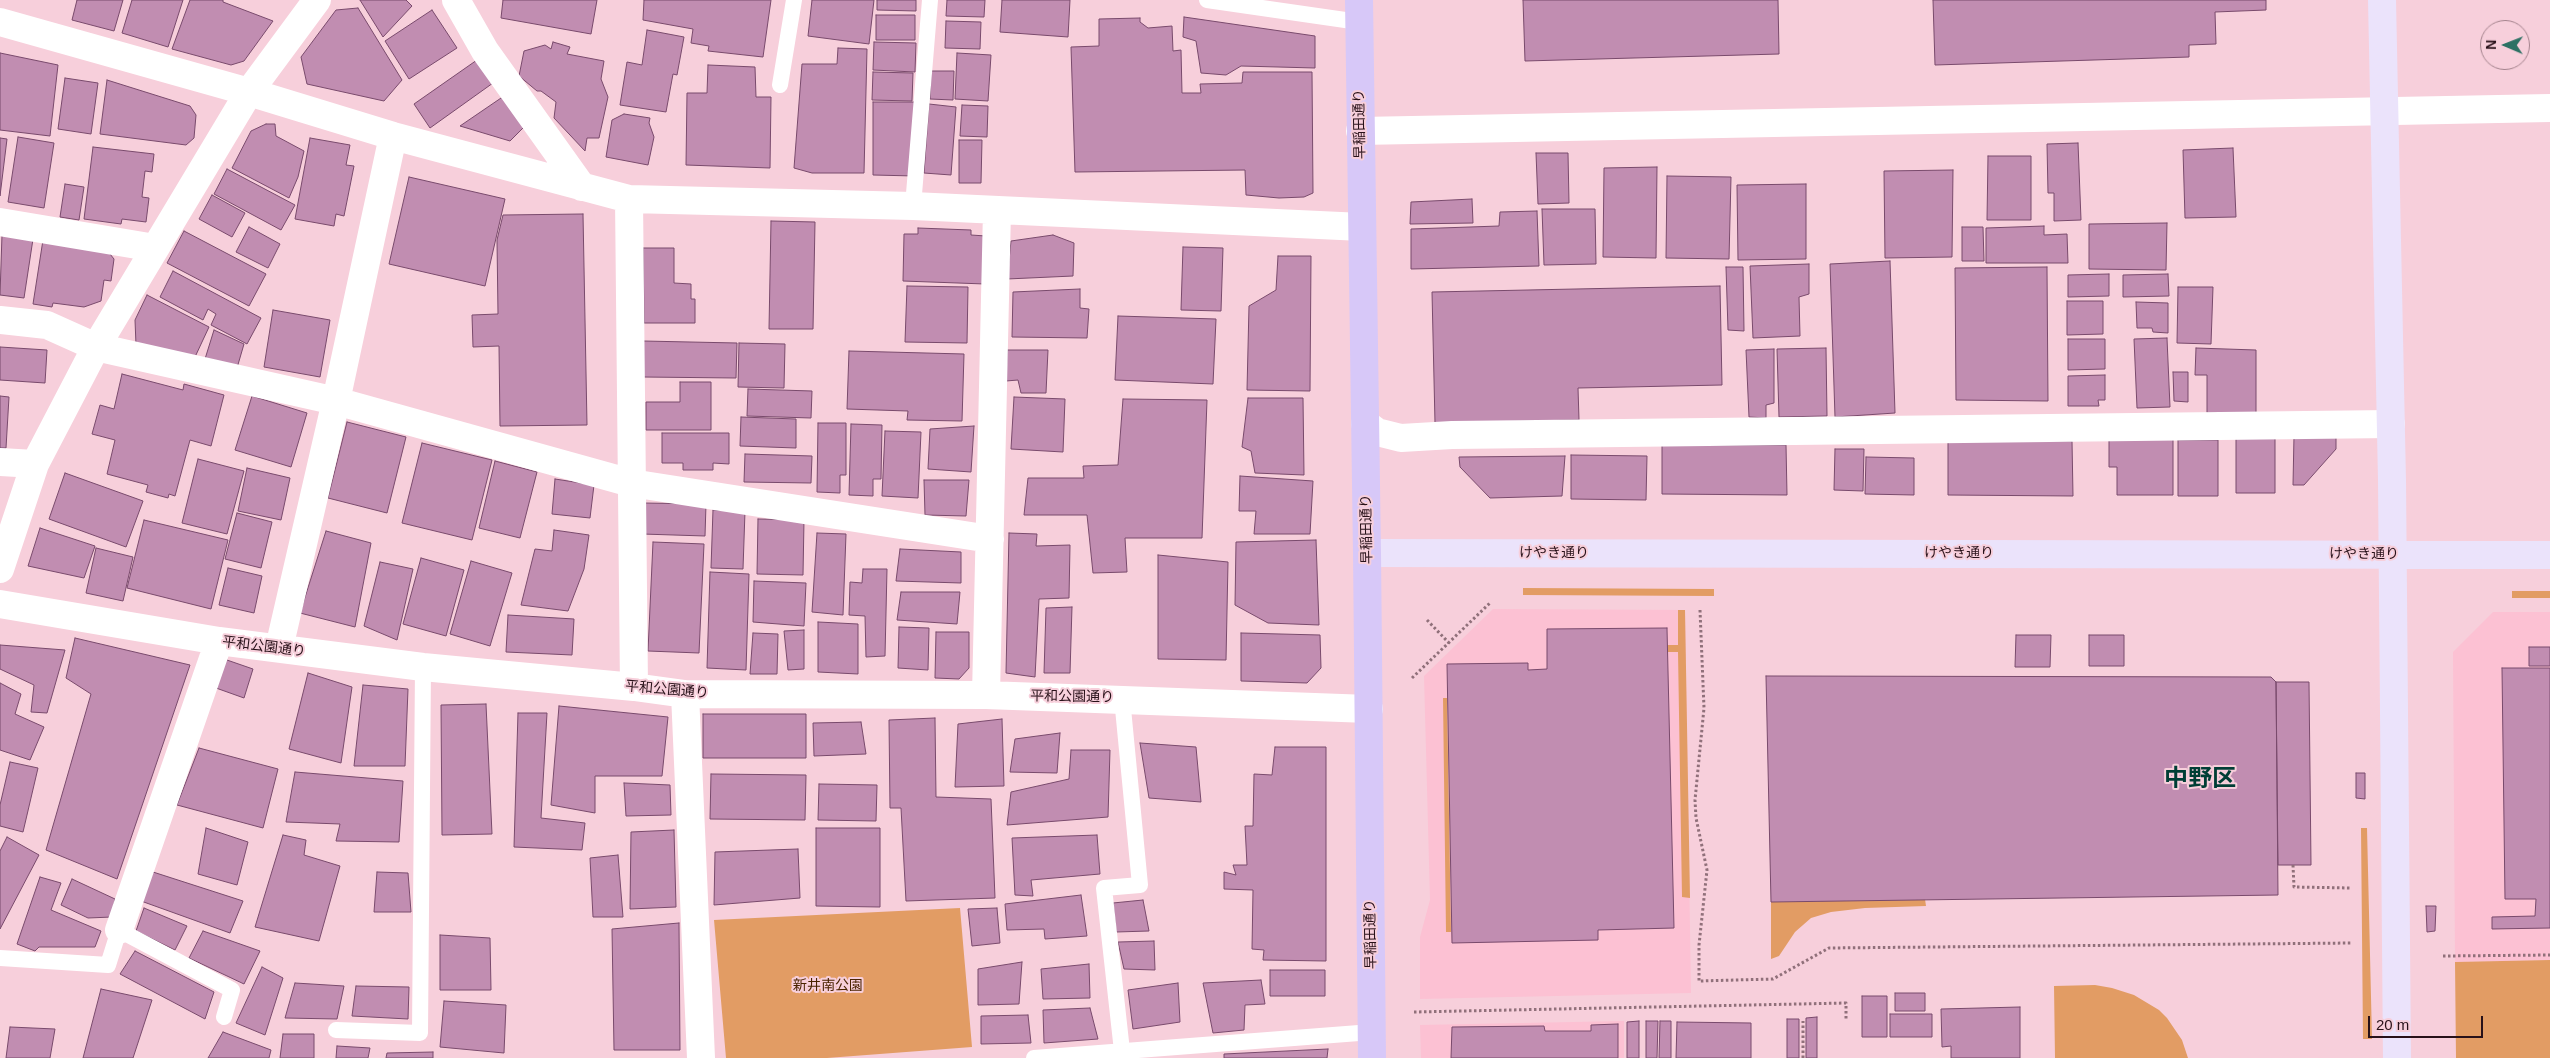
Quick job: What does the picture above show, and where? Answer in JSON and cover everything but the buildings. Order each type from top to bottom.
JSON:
[{"type":"main road","name":"早稲田通り","points":[[1359,11],[1368,553],[1372,1045]]},
{"type":"street","points":[[0,570],[36,464],[96,347],[249,92],[317,0]]},
{"type":"street","points":[[456,0],[485,50],[582,187]]},
{"type":"street","points":[[2382,0],[2391,424],[2397,1058]]},
{"type":"street","points":[[0,22],[249,92],[393,136],[629,199],[913,206],[1362,227]]},
{"type":"street","points":[[1360,131],[2550,108]]},
{"type":"street","points":[[279,648],[336,401],[393,136]]},
{"type":"street","points":[[629,199],[634,687]]},
{"type":"street","points":[[986,695],[996,210]]},
{"type":"street","points":[[0,222],[155,248]]},
{"type":"street","points":[[0,320],[48,325],[96,347],[336,401],[631,483],[990,539]]},
{"type":"street","points":[[1365,423],[1377,432],[1401,438],[1452,435],[2391,424]]},
{"type":"street","points":[[0,462],[36,464]]},
{"type":"street","name":"けやき通り","points":[[1368,553],[2550,555]]},
{"type":"street","name":"平和公園通り","points":[[0,604],[219,641],[424,667],[634,687],[685,694],[986,695],[1122,698],[1369,709]]},
{"type":"street","points":[[119,930],[219,641]]},
{"type":"street","points":[[685,694],[701,1058]]},
{"type":"lane","points":[[780,85],[794,0]]},
{"type":"lane","points":[[913,206],[930,0]]},
{"type":"lane","points":[[1207,0],[1359,11]]},
{"type":"lane","points":[[336,1030],[420,1033],[424,667]]},
{"type":"lane","points":[[1122,698],[1140,885],[1104,888],[1122,1051]]},
{"type":"lane","points":[[0,958],[108,965],[119,930],[232,990],[224,1017]]},
{"type":"lane","points":[[1034,1058],[1122,1051],[1372,1045]]},
{"type":"path","points":[[1412,678],[1491,602]]},
{"type":"path","points":[[1700,610],[1704,708],[1695,800],[1696,818],[1707,870],[1699,944],[1699,981],[1773,979],[1829,948],[2351,943]]},
{"type":"path","points":[[1427,620],[1449,643]]},
{"type":"path","points":[[2293,865],[2294,887],[2351,888]]},
{"type":"path","points":[[2443,956],[2550,955]]},
{"type":"path","points":[[1414,1012],[1846,1003],[1846,1020]]},
{"type":"path","points":[[1803,1021],[1803,1058]]},
{"type":"shaded area","points":[[1493,609],[1685,610],[1691,993],[1420,999],[1420,937],[1430,900],[1424,676]]},
{"type":"shaded area","points":[[2493,612],[2550,612],[2550,960],[2455,962],[2453,652]]},
{"type":"shaded area","points":[[1624,1021],[1624,1058],[1421,1058],[1420,1025]]},
{"type":"green space","points":[[1523,588],[1714,589],[1714,596],[1523,595]]},
{"type":"green space","points":[[2512,591],[2550,591],[2550,598],[2512,598]]},
{"type":"green space","points":[[1678,610],[1685,610],[1690,898],[1682,897],[1678,652],[1667,652],[1667,645],[1678,645]]},
{"type":"green space","points":[[1443,698],[1447,698],[1451,932],[1446,932]]},
{"type":"green space","points":[[2361,828],[2367,828],[2372,1039],[2363,1039]]},
{"type":"green space","points":[[1925,899],[1926,906],[1865,908],[1831,912],[1811,918],[1795,932],[1779,956],[1771,959],[1771,902]]},
{"type":"green space","name":"新井南公園","points":[[960,908],[972,1047],[827,1058],[726,1058],[714,920]]},
{"type":"green space","points":[[2550,960],[2550,1058],[2456,1058],[2455,962]]},
{"type":"green space","points":[[2095,985],[2134,995],[2159,1010],[2182,1040],[2188,1058],[2055,1058],[2054,986]]},
{"type":"district","name":"中野区","points":[[2200,779]]}]
